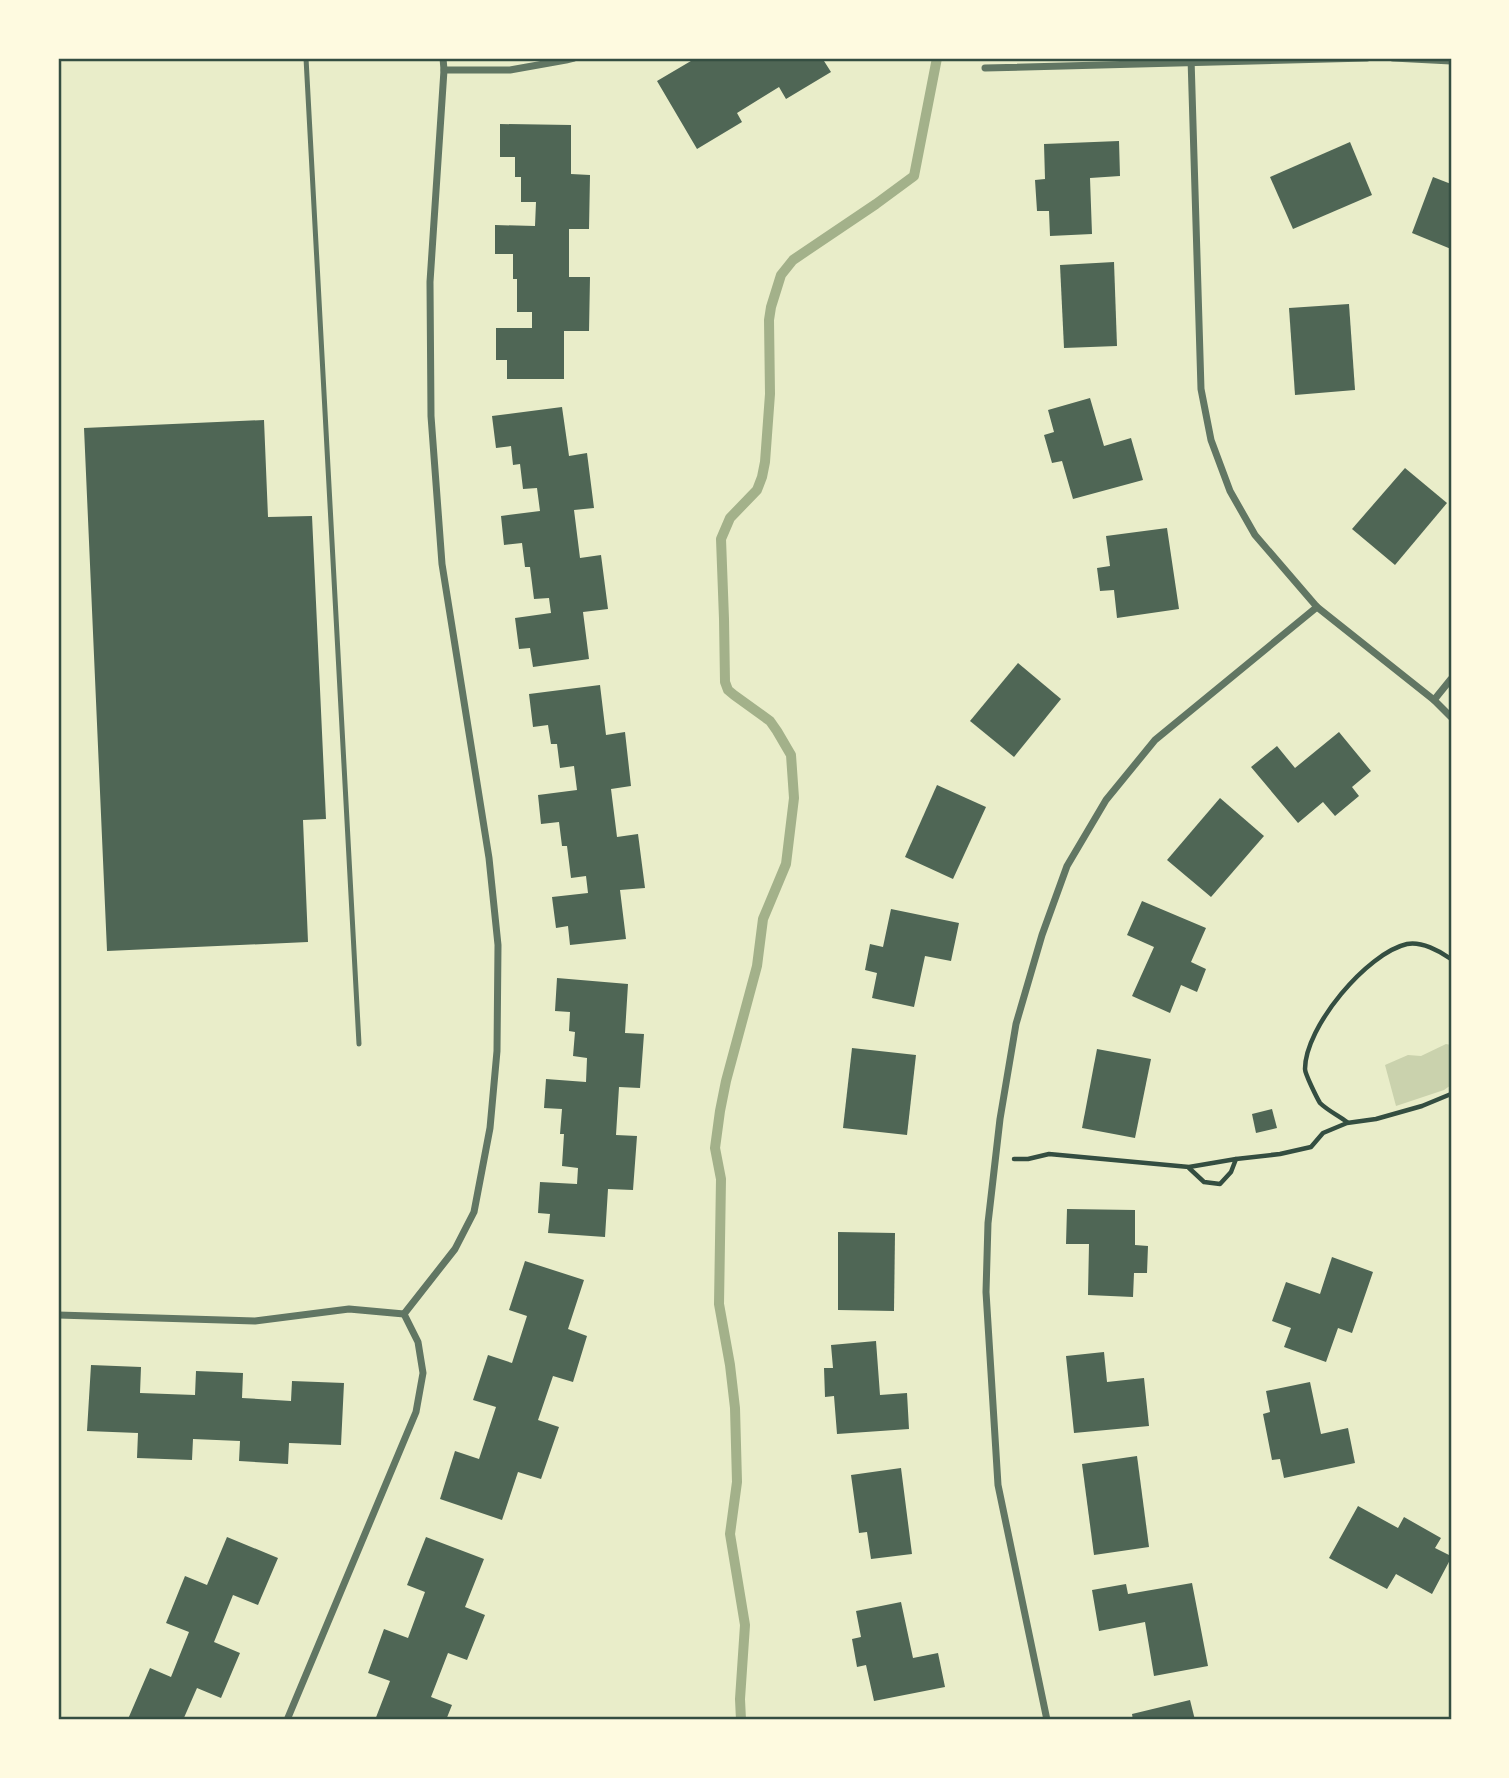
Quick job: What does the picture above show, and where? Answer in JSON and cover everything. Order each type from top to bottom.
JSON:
[{"type":"street","points":[[404,1314],[455,1249],[474,1212],[490,1128],[497,1051],[497,933],[489,858],[442,564],[431,416],[430,282],[443,58]]},
{"type":"street","points":[[444,70],[510,70],[574,58]]},
{"type":"street","points":[[985,68],[1191,60],[1367,58]]},
{"type":"street","points":[[1393,58],[1451,61]]},
{"type":"street","points":[[1191,60],[1201,389],[1211,440],[1230,491],[1255,535],[1317,607],[1434,700],[1451,717]]},
{"type":"street","points":[[1047,1720],[998,1485],[986,1292],[988,1223],[995,1158],[1016,1024],[1042,935],[1067,866],[1107,800],[1155,740],[1317,607]]},
{"type":"street","points":[[1434,700],[1451,679]]},
{"type":"street","points":[[58,1315],[254,1321],[349,1309],[404,1314]]},
{"type":"street","points":[[287,1720],[416,1412],[423,1373],[418,1342],[404,1314]]},
{"type":"lane","points":[[306,58],[359,1044]]},
{"type":"path","points":[[1347,1123],[1320,1102],[1305,1070],[1311,1042],[1331,1007],[1353,979],[1386,952],[1409,943],[1437,949],[1451,960]]},
{"type":"path","points":[[995,1158],[1028,1159],[1049,1154],[1189,1167],[1311,1147],[1323,1133],[1347,1123],[1376,1119],[1422,1106],[1451,1094]]},
{"type":"path","points":[[1189,1167],[1204,1182],[1220,1184],[1231,1172],[1236,1158]]},
{"type":"green space","points":[[1446,1044],[1451,1045],[1451,1085],[1444,1090],[1396,1106],[1385,1065],[1408,1055],[1421,1056]]},
{"type":"building","points":[[696,58],[829,58],[824,61],[831,72],[786,99],[779,87],[737,113],[742,122],[697,149],[657,81]]},
{"type":"building","points":[[500,124],[571,125],[571,174],[590,175],[589,229],[569,229],[569,277],[590,277],[589,331],[564,331],[564,379],[507,379],[507,360],[496,360],[496,328],[532,328],[532,312],[517,312],[517,279],[513,279],[513,254],[495,254],[495,225],[535,226],[536,202],[521,202],[521,177],[515,177],[515,157],[500,157]]},
{"type":"building","points":[[1119,141],[1120,176],[1090,178],[1092,234],[1050,236],[1049,211],[1037,211],[1035,180],[1045,179],[1044,144]]},
{"type":"building","points":[[1350,142],[1372,195],[1293,229],[1270,177]]},
{"type":"building","points":[[1433,177],[1451,184],[1451,249],[1412,233]]},
{"type":"building","points":[[1114,262],[1117,346],[1064,348],[1060,265]]},
{"type":"building","points":[[1349,304],[1355,390],[1295,395],[1289,308]]},
{"type":"building","points":[[1090,398],[1104,446],[1131,438],[1143,480],[1073,499],[1062,461],[1052,463],[1044,435],[1054,432],[1048,410]]},
{"type":"building","points":[[562,407],[569,456],[587,453],[594,508],[574,510],[580,558],[601,555],[608,609],[583,612],[589,659],[533,667],[530,648],[519,649],[515,618],[551,613],[549,598],[534,599],[530,567],[525,567],[522,543],[504,545],[501,516],[540,511],[537,488],[523,489],[520,464],[513,465],[511,446],[496,448],[492,416]]},
{"type":"building","points":[[264,420],[268,517],[312,516],[326,819],[303,820],[308,942],[107,951],[84,428]]},
{"type":"building","points":[[1405,468],[1447,503],[1395,565],[1352,529]]},
{"type":"building","points":[[1167,528],[1179,609],[1117,618],[1114,590],[1100,591],[1097,568],[1110,566],[1106,536]]},
{"type":"building","points":[[1018,663],[1061,699],[1014,757],[970,721]]},
{"type":"building","points":[[600,685],[606,735],[625,732],[631,786],[611,789],[617,837],[638,834],[645,888],[620,890],[626,939],[570,945],[568,926],[556,928],[552,897],[588,893],[586,876],[571,878],[567,846],[562,846],[559,822],[541,824],[538,795],[577,790],[574,766],[560,768],[557,744],[551,744],[548,725],[533,727],[529,694]]},
{"type":"building","points":[[1339,732],[1371,771],[1352,787],[1359,796],[1335,816],[1323,802],[1298,823],[1251,767],[1277,746],[1295,768]]},
{"type":"building","points":[[937,785],[986,807],[953,879],[905,857]]},
{"type":"building","points":[[1220,798],[1264,836],[1211,897],[1167,860]]},
{"type":"building","points":[[1142,901],[1206,928],[1191,962],[1206,969],[1197,992],[1181,985],[1170,1013],[1132,996],[1154,947],[1127,935]]},
{"type":"building","points":[[891,909],[959,923],[951,961],[925,956],[914,1007],[872,998],[877,973],[865,970],[870,944],[883,947]]},
{"type":"building","points":[[557,978],[628,984],[625,1033],[644,1034],[640,1088],[619,1087],[616,1135],[637,1136],[633,1190],[608,1189],[605,1237],[548,1233],[550,1214],[538,1213],[540,1182],[577,1184],[578,1168],[562,1166],[562,1109],[544,1108],[546,1079],[586,1082],[587,1058],[573,1056],[575,1032],[569,1031],[570,1012],[555,1011]]},
{"type":"building","points":[[852,1048],[916,1055],[907,1135],[843,1128]]},
{"type":"building","points":[[1097,1049],[1151,1059],[1135,1138],[1082,1128]]},
{"type":"building","points":[[1272,1109],[1277,1128],[1256,1133],[1252,1114]]},
{"type":"building","points":[[1067,1209],[1135,1210],[1135,1245],[1148,1246],[1147,1273],[1134,1273],[1133,1297],[1088,1295],[1089,1244],[1066,1244]]},
{"type":"building","points":[[838,1232],[895,1233],[894,1311],[838,1310]]},
{"type":"building","points":[[1332,1257],[1373,1272],[1352,1333],[1338,1328],[1326,1362],[1284,1347],[1291,1328],[1272,1321],[1286,1282],[1320,1294]]},
{"type":"building","points":[[525,1261],[584,1280],[568,1329],[587,1336],[573,1382],[553,1376],[538,1420],[559,1427],[541,1479],[518,1472],[502,1520],[440,1499],[455,1451],[479,1459],[496,1407],[473,1400],[488,1355],[512,1363],[527,1316],[509,1310]]},
{"type":"building","points":[[876,1341],[880,1395],[907,1393],[909,1429],[837,1434],[834,1396],[825,1397],[824,1368],[833,1368],[831,1345]]},
{"type":"building","points":[[1104,1352],[1107,1382],[1144,1378],[1149,1426],[1074,1433],[1066,1356]]},
{"type":"building","points":[[91,1365],[141,1367],[140,1393],[195,1395],[196,1371],[243,1373],[242,1398],[291,1401],[292,1381],[344,1383],[341,1445],[289,1443],[288,1464],[239,1461],[240,1441],[193,1439],[192,1460],[137,1458],[138,1433],[87,1431]]},
{"type":"building","points":[[58,1372],[61,1372],[61,1432],[58,1432]]},
{"type":"building","points":[[1310,1382],[1321,1434],[1348,1428],[1355,1463],[1284,1478],[1280,1459],[1272,1460],[1263,1414],[1270,1412],[1266,1391]]},
{"type":"building","points":[[1137,1456],[1149,1547],[1094,1555],[1082,1464]]},
{"type":"building","points":[[901,1468],[912,1554],[871,1559],[867,1532],[859,1533],[851,1475]]},
{"type":"building","points":[[1358,1506],[1398,1528],[1404,1517],[1441,1538],[1435,1548],[1451,1558],[1432,1594],[1396,1574],[1387,1589],[1329,1558]]},
{"type":"building","points":[[227,1537],[278,1558],[258,1605],[233,1595],[214,1642],[240,1653],[221,1698],[197,1688],[183,1720],[128,1719],[150,1668],[171,1677],[189,1632],[166,1623],[185,1576],[207,1585]]},
{"type":"building","points":[[426,1537],[484,1559],[465,1607],[485,1615],[467,1660],[448,1653],[431,1697],[452,1705],[446,1720],[375,1720],[390,1681],[368,1673],[384,1629],[408,1638],[425,1592],[407,1585]]},
{"type":"building","points":[[1192,1583],[1208,1666],[1154,1676],[1145,1622],[1099,1631],[1092,1590],[1126,1584],[1128,1594]]},
{"type":"building","points":[[901,1602],[913,1658],[938,1653],[945,1687],[874,1701],[866,1665],[857,1667],[852,1639],[861,1637],[856,1611]]},
{"type":"building","points":[[1190,1700],[1195,1720],[1133,1720],[1132,1714]]},
{"type":"waterway","points":[[741,1720],[745,1625],[730,1534],[737,1482],[735,1408],[719,1304],[721,1179],[715,1148],[726,1081],[757,966],[763,919],[786,864],[794,798],[791,755],[777,731],[770,721],[728,690],[725,682],[721,539],[730,518],[757,490],[762,477],[770,394],[769,320],[781,275],[793,260],[914,176],[937,58]]}]
